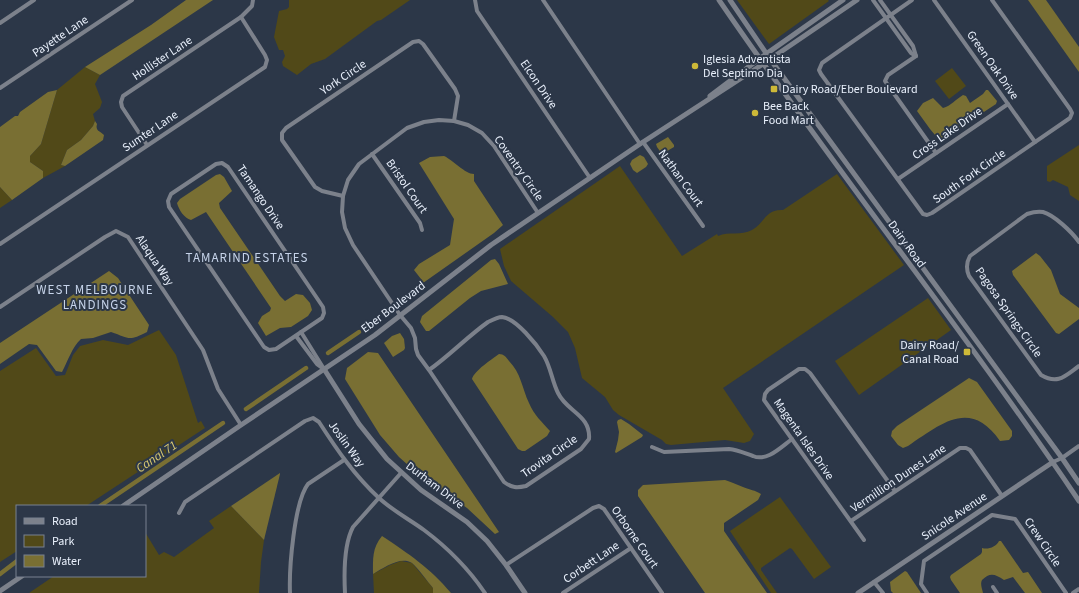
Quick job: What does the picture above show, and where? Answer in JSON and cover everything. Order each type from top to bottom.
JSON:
[{"type":"street","points":[[0,22],[34,0]]},
{"type":"street","name":"Payette Lane","points":[[0,88],[132,0]]},
{"type":"street","name":"Hollister Lane","points":[[147,145],[122,107],[121,102],[123,96],[241,17],[252,6],[253,0]]},
{"type":"street","name":"Elcon Drive","points":[[475,0],[477,11],[590,178]]},
{"type":"street","points":[[543,0],[642,143]]},
{"type":"street","name":"Dairy Road","points":[[719,0],[759,59],[984,365],[1079,501]]},
{"type":"street","name":"Dairy Road","points":[[730,0],[770,59],[991,360],[1079,483]]},
{"type":"street","name":"Eber Boulevard","points":[[673,122],[843,0]]},
{"type":"street","name":"Eber Boulevard","points":[[124,505],[375,335],[479,254],[538,213],[857,0]]},
{"type":"street","points":[[873,0],[911,53],[916,56]]},
{"type":"street","points":[[880,0],[913,46],[916,56]]},
{"type":"street","name":"South Fork Circle","points":[[912,0],[822,63],[819,70],[923,214],[927,215],[1070,118],[1072,113],[992,0]]},
{"type":"street","name":"Green Oak Drive","points":[[934,0],[1035,142]]},
{"type":"street","name":"Sumter Lane","points":[[0,244],[265,67],[267,60],[265,55],[241,17]]},
{"type":"street","name":"York Circle","points":[[343,196],[322,191],[315,187],[282,140],[282,133],[286,128],[413,42],[419,41],[423,44],[455,89],[458,96],[454,121]]},
{"type":"street","points":[[916,56],[888,75],[885,81],[936,153]]},
{"type":"street","name":"Cross Lake Drive","points":[[898,179],[1008,104]]},
{"type":"street","name":"Coventry Circle","points":[[400,315],[353,245],[345,228],[342,212],[343,196],[348,180],[359,164],[407,128],[424,122],[439,120],[454,121],[468,125],[482,133],[494,146],[538,213]]},
{"type":"street","name":"Nathan Court","points":[[642,143],[704,226]]},
{"type":"street","name":"Bristol Court","points":[[372,154],[420,222],[422,230]]},
{"type":"street","name":"Tamango Drive","points":[[216,164],[222,164],[228,167],[323,307],[324,313],[322,318],[296,336],[276,350],[270,350],[264,347],[169,207],[168,201],[172,194],[216,164]]},
{"type":"street","name":"Pagosa Springs Circle","points":[[1079,242],[1074,234],[1062,224],[1044,212],[1035,211],[1028,214],[970,256],[967,261],[966,270],[1040,374],[1053,380],[1058,379],[1079,366]]},
{"type":"street","name":"Alaqua Way","points":[[0,307],[104,237],[116,231],[128,237],[203,350],[218,389],[241,425]]},
{"type":"street","points":[[908,263],[916,258]]},
{"type":"street","name":"Trovita Circle","points":[[400,315],[412,328],[418,355],[428,370],[504,482],[510,487],[517,488],[526,486],[582,449],[589,439],[588,426],[585,421],[562,401],[559,396],[544,356],[526,334],[511,320],[502,317],[488,322],[441,362],[428,370]]},
{"type":"street","points":[[301,332],[324,369]]},
{"type":"street","points":[[296,336],[317,364],[324,369]]},
{"type":"street","points":[[984,365],[991,360]]},
{"type":"street","name":"Durham Drive","points":[[324,369],[362,429],[387,459],[400,473],[421,490],[467,522],[487,541],[525,593]]},
{"type":"street","name":"Magenta Isles Drive","points":[[864,540],[764,400],[765,394],[768,390],[799,369],[805,369],[810,373],[895,491]]},
{"type":"street","name":"Joslin Way","points":[[179,512],[185,502],[305,421],[313,418],[319,422],[344,460],[364,484],[397,513],[423,529],[451,552],[466,567],[485,593]]},
{"type":"street","points":[[652,448],[664,452],[729,449],[739,450],[754,457],[762,458],[768,456],[792,439]]},
{"type":"street","name":"Snicole Avenue","points":[[858,593],[1079,446]]},
{"type":"street","name":"Vermillion Dunes Lane","points":[[851,521],[960,448],[970,450],[1002,496]]},
{"type":"street","points":[[290,593],[291,556],[296,520],[304,489],[308,484],[344,460]]},
{"type":"street","points":[[345,593],[346,556],[349,534],[353,527],[400,473]]},
{"type":"street","name":"Orborne Court","points":[[506,565],[593,508],[599,506],[604,509],[662,593]]},
{"type":"street","name":"Crew Circle","points":[[927,593],[921,584],[924,561],[992,515],[1016,519],[1066,593]]},
{"type":"street","name":"Corbett Lane","points":[[563,593],[631,548]]},
{"type":"street","points":[[0,591],[21,577]]},
{"type":"street","points":[[874,582],[883,593]]},
{"type":"street","points":[[993,587],[997,593]]},
{"type":"street","points":[[1073,593],[1079,589]]},
{"type":"green space","points":[[289,0],[410,0],[381,20],[377,21],[325,59],[311,64],[297,75],[283,66],[282,62],[285,56],[283,50],[279,50],[274,37],[279,11],[289,7]]},
{"type":"green space","points":[[737,0],[828,0],[829,1],[769,44]]},
{"type":"green space","points":[[85,67],[100,75],[95,84],[102,102],[100,108],[93,114],[95,121],[93,126],[81,140],[67,150],[61,165],[65,166],[43,178],[43,171],[30,162],[30,156],[41,144],[57,90]]},
{"type":"green space","points":[[952,68],[966,86],[949,99],[935,81]]},
{"type":"green space","points":[[1079,145],[1079,201],[1070,195],[1068,187],[1053,180],[1050,182],[1047,181],[1047,166]]},
{"type":"green space","points":[[620,166],[682,256],[717,234],[718,236],[744,233],[752,230],[772,212],[783,210],[837,174],[904,265],[723,388],[754,434],[750,441],[744,443],[725,440],[671,445],[666,444],[662,440],[619,415],[613,410],[605,397],[582,378],[575,348],[568,332],[511,281],[504,266],[500,249]]},
{"type":"green space","points":[[0,187],[12,200],[0,208]]},
{"type":"green space","points":[[928,298],[951,330],[859,395],[835,361]]},
{"type":"green space","points":[[159,330],[176,355],[198,423],[201,421],[205,428],[88,505],[16,505],[16,552],[0,562],[0,371],[36,348],[56,376],[65,375],[73,355],[80,346],[103,340],[128,345]]},
{"type":"green space","points":[[780,497],[831,567],[814,579],[790,548],[761,568],[777,593],[771,593],[730,531]]},
{"type":"green space","points":[[231,506],[264,540],[259,593],[29,593],[53,577],[146,577],[146,534],[159,555],[164,552],[174,557],[214,528],[209,521]]},
{"type":"green space","points":[[401,561],[412,563],[433,588],[433,593],[374,593],[373,574]]},
{"type":"water","points":[[186,0],[213,0],[100,75],[85,67],[151,25]]},
{"type":"water","points":[[1028,0],[1046,0],[1079,47],[1079,72]]},
{"type":"water","points":[[57,90],[41,144],[30,156],[30,162],[43,171],[43,178],[12,200],[0,187],[0,127],[15,116],[18,116],[20,112],[48,92]]},
{"type":"water","points":[[986,90],[988,90],[997,101],[996,104],[940,141],[917,111],[923,103],[933,98],[943,108],[949,106],[963,95],[966,96],[970,103],[983,94]]},
{"type":"water","points":[[95,121],[97,124],[97,130],[104,135],[103,140],[65,166],[61,165],[67,150],[81,140],[93,126]]},
{"type":"water","points":[[668,137],[674,147],[662,154],[656,144]]},
{"type":"water","points":[[640,155],[644,157],[648,164],[637,173],[633,170],[630,164],[632,160]]},
{"type":"water","points":[[444,156],[467,172],[474,174],[474,181],[503,225],[423,283],[414,270],[419,264],[450,245],[454,219],[419,163],[430,157]]},
{"type":"water","points":[[220,174],[224,177],[232,191],[219,203],[220,208],[280,296],[285,301],[296,294],[303,295],[310,303],[312,310],[308,316],[291,327],[280,328],[266,336],[258,323],[262,316],[270,311],[271,308],[206,212],[191,220],[184,216],[179,208],[177,203],[180,199],[216,175]]},
{"type":"water","points":[[1036,253],[1051,270],[1060,294],[1079,308],[1079,319],[1059,334],[1056,333],[1013,275],[1012,271]]},
{"type":"water","points":[[495,259],[499,264],[508,284],[481,291],[429,331],[426,331],[420,322],[422,316],[491,260]]},
{"type":"water","points":[[109,271],[118,278],[149,325],[147,332],[132,338],[111,332],[93,338],[81,339],[73,350],[62,372],[56,371],[37,345],[29,344],[0,364],[0,343]]},
{"type":"water","points":[[400,333],[404,339],[405,348],[393,357],[384,343],[392,336]]},
{"type":"water","points":[[368,352],[378,353],[499,532],[495,534],[467,508],[418,474],[399,457],[380,435],[345,379],[347,368]]},
{"type":"water","points":[[499,354],[505,356],[513,366],[519,376],[533,411],[550,431],[547,436],[525,451],[518,449],[472,379],[480,369]]},
{"type":"water","points":[[969,378],[977,382],[1012,431],[1012,436],[1009,440],[1000,441],[989,428],[978,421],[966,418],[955,419],[944,423],[903,448],[898,445],[891,436],[892,431],[897,426]]},
{"type":"water","points":[[621,419],[643,435],[616,453],[619,432],[617,422]]},
{"type":"water","points":[[280,474],[264,540],[231,506]]},
{"type":"water","points":[[725,480],[761,494],[758,500],[724,523],[724,531],[767,593],[705,593],[638,496],[638,490],[643,485]]},
{"type":"water","points":[[382,536],[410,555],[427,569],[451,593],[433,593],[433,588],[417,568],[412,563],[407,561],[397,562],[373,574],[375,549]]},
{"type":"water","points":[[999,541],[1001,541],[1023,573],[1028,572],[1042,593],[1025,593],[1013,577],[1004,580],[998,576],[990,575],[982,580],[981,585],[983,593],[960,593],[951,580],[951,575],[981,554],[982,548],[992,548]]},
{"type":"water","points":[[905,571],[921,593],[893,593],[891,591],[890,582]]},
{"type":"waterway","name":"Canal 71","points":[[328,353],[359,332]]},
{"type":"waterway","name":"Canal 71","points":[[246,409],[306,368]]},
{"type":"waterway","name":"Canal 71","points":[[101,505],[223,423]]},
{"type":"waterway","name":"Canal 71","points":[[0,574],[16,562]]},
{"type":"place","name":"Iglesia Adventista Del Septimo Dia","points":[[695,66]]},
{"type":"place","name":"Dairy Road/Eber Boulevard","points":[[774,89]]},
{"type":"place","name":"Bee Back Food Mart","points":[[755,113]]},
{"type":"place","name":"Dairy Road/ Canal Road","points":[[967,352]]},
{"type":"district","name":"TAMARIND ESTATES","points":[[247,257]]},
{"type":"district","name":"WEST MELBOURNE LANDINGS","points":[[95,296]]}]
